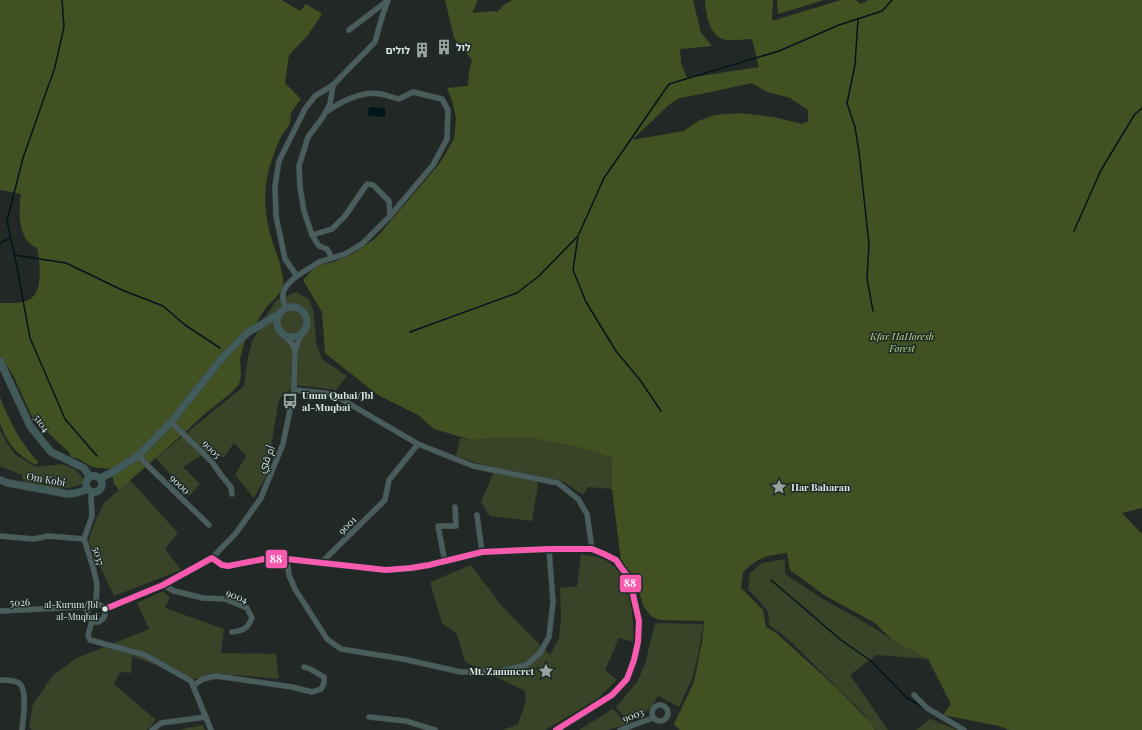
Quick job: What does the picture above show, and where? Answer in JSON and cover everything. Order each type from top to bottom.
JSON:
[{"type":"street","points":[[349,30],[388,0]]},
{"type":"street","points":[[297,276],[285,259],[276,216],[275,186],[278,161],[305,109],[315,96],[333,85],[375,42],[388,0]]},
{"type":"street","points":[[332,258],[327,249],[319,246],[312,236],[304,211],[300,187],[299,166],[308,137],[330,104],[333,85]]},
{"type":"street","points":[[286,308],[282,301],[282,294],[288,283],[319,262],[345,254],[362,244],[390,216],[433,165],[447,139],[448,110],[442,99],[413,92],[399,100],[380,94],[360,94],[326,112]]},
{"type":"street","points":[[312,236],[332,229],[345,216],[366,184],[373,185],[389,201],[390,216]]},
{"type":"street","points":[[100,478],[102,482],[101,488],[98,491],[90,490],[86,484],[90,477],[95,476],[100,478],[113,472],[139,455],[171,422],[224,356],[247,332],[255,329],[263,326],[270,327],[295,337],[304,332],[307,324],[305,314],[298,308],[293,307],[286,308],[255,329]]},
{"type":"street","points":[[279,314],[277,324],[282,333],[292,344],[295,351]]},
{"type":"street","name":"أم قبي","points":[[212,558],[236,533],[261,498],[283,444],[294,390],[295,351],[300,337],[304,332]]},
{"type":"street","name":"5104","points":[[0,361],[30,426],[51,452],[84,468],[90,477]]},
{"type":"street","points":[[294,390],[325,393],[336,396],[418,444],[473,466],[558,483],[578,499],[587,514],[592,549]]},
{"type":"street","name":"9005","points":[[171,422],[212,462],[231,487],[232,494]]},
{"type":"street","name":"9001","points":[[322,562],[385,500],[389,480],[418,444]]},
{"type":"street","name":"9000","points":[[139,455],[144,462],[209,525]]},
{"type":"street","name":"Om Kobi","points":[[0,480],[8,483],[68,494],[90,490]]},
{"type":"street","name":"5037","points":[[90,490],[92,516],[84,539],[97,584],[96,603]]},
{"type":"street","points":[[445,562],[438,526],[456,526],[455,507]]},
{"type":"street","points":[[477,516],[482,552]]},
{"type":"street","points":[[0,536],[34,539],[48,536],[84,539]]},
{"type":"street","points":[[287,559],[289,575],[295,589],[327,639],[341,649],[403,659],[461,672],[501,671],[526,665],[540,653],[549,637],[553,602],[549,549]]},
{"type":"street","points":[[105,610],[162,585],[212,558],[222,565],[228,566],[264,559],[287,559],[386,570],[411,568],[445,562],[482,552],[592,549],[616,560],[629,578],[639,621],[638,642],[634,660],[627,679],[612,695],[556,730]]},
{"type":"street","name":"9004","points":[[162,585],[174,591],[203,598],[225,599],[247,608],[252,618],[249,626],[240,631],[232,632]]},
{"type":"street","points":[[96,603],[102,605],[106,615],[103,620],[92,622],[88,618],[88,610],[91,605],[96,603]]},
{"type":"street","name":"5026","points":[[0,611],[82,607],[88,610]]},
{"type":"street","points":[[92,622],[88,635],[90,640],[145,655],[191,681],[194,685],[211,730]]},
{"type":"street","points":[[194,685],[203,679],[216,676],[292,687],[312,692],[321,689],[324,683],[324,677],[304,667]]},
{"type":"street","points":[[0,680],[19,683],[24,688],[22,730]]},
{"type":"street","points":[[914,695],[927,708],[964,730]]},
{"type":"street","points":[[152,730],[161,724],[206,717]]},
{"type":"street","points":[[368,717],[406,721],[435,730]]},
{"type":"street","name":"9003","points":[[620,730],[653,718]]},
{"type":"green space","points":[[0,0],[282,0],[300,11],[306,4],[322,14],[308,35],[289,55],[285,83],[301,99],[292,112],[290,123],[280,139],[275,151],[266,186],[265,197],[267,221],[283,279],[281,291],[267,306],[250,335],[247,333],[240,359],[241,376],[239,384],[231,393],[208,411],[119,490],[114,484],[111,469],[92,467],[79,459],[71,457],[69,452],[33,419],[13,375],[0,356],[0,303],[22,302],[33,297],[39,285],[40,269],[37,248],[26,239],[21,225],[21,194],[0,190]]},
{"type":"green space","name":"Kfar HaHoresh Forest","points":[[445,0],[478,0],[472,13],[491,11],[497,12],[505,4],[512,0],[693,0],[701,33],[712,46],[680,49],[681,63],[687,78],[759,67],[752,39],[726,40],[720,38],[712,30],[706,12],[705,0],[773,0],[772,21],[841,0],[855,0],[861,4],[868,0],[1142,0],[1142,508],[1122,513],[1142,534],[1142,730],[1009,730],[999,726],[943,715],[951,704],[928,659],[893,641],[875,623],[824,595],[790,570],[787,553],[768,556],[754,563],[743,572],[741,588],[763,610],[766,627],[776,633],[836,687],[873,725],[875,730],[680,730],[674,724],[694,682],[702,642],[704,621],[660,620],[651,616],[644,607],[636,584],[621,561],[612,489],[612,458],[582,448],[526,437],[471,440],[434,429],[418,415],[378,395],[325,353],[322,312],[303,280],[316,266],[333,262],[352,254],[376,238],[440,163],[454,139],[456,118],[447,88],[468,86],[472,60],[454,38]],"holes":[[[752,83],[767,92],[790,98],[808,110],[808,121],[802,124],[774,117],[739,113],[715,115],[698,121],[684,131],[632,140],[670,104],[680,98]]]},
{"type":"green space","points":[[777,0],[824,0],[778,14]]},
{"type":"green space","points":[[296,292],[309,299],[314,313],[316,343],[322,359],[347,376],[336,390],[296,385],[279,399],[266,476],[254,498],[235,475],[246,456],[234,443],[223,458],[212,449],[183,467],[200,484],[189,496],[156,458],[244,386],[248,357],[252,342],[265,317],[277,300]]},
{"type":"green space","points":[[0,397],[7,415],[16,431],[38,462],[36,465],[18,453],[6,437],[0,423]]},
{"type":"green space","points":[[0,430],[16,455],[36,467],[63,464],[74,469],[81,475],[84,483],[61,489],[23,482],[22,475],[0,466]]},
{"type":"green space","points":[[526,437],[582,448],[612,458],[612,489],[588,487],[583,495],[562,481],[539,478],[532,521],[490,516],[481,502],[495,469],[456,456],[460,438],[471,440]]},
{"type":"green space","points":[[130,480],[178,533],[165,549],[181,570],[114,596],[88,541],[104,503]]},
{"type":"green space","points":[[581,554],[603,559],[615,567],[622,576],[630,596],[634,642],[619,638],[605,670],[617,680],[596,700],[545,730],[503,730],[518,724],[526,701],[525,691],[465,662],[457,634],[442,623],[430,582],[471,565],[501,605],[550,655],[559,638],[561,618],[560,588],[577,586]]},
{"type":"green space","points":[[785,559],[785,574],[823,599],[873,627],[893,641],[928,659],[876,655],[850,675],[888,730],[876,730],[862,712],[787,638],[769,625],[768,611],[748,589],[750,573],[762,563]]},
{"type":"green space","points":[[163,591],[170,597],[165,608],[224,629],[221,653],[276,654],[279,679],[237,675],[193,679],[132,656],[131,673],[120,672],[114,684],[156,720],[147,730],[32,730],[29,727],[33,704],[54,674],[77,658],[149,629],[137,603]]},
{"type":"green space","points":[[655,623],[703,624],[699,651],[692,679],[679,707],[658,696],[650,708],[630,723],[616,707],[637,682],[645,664]]},
{"type":"green space","points":[[613,709],[627,724],[607,730],[579,730]]},
{"type":"green space","points":[[930,719],[957,730],[916,730]]},
{"type":"green space","points":[[203,725],[205,730],[178,730]]},
{"type":"shaded area","points":[[369,107],[385,108],[385,117],[368,116]]},
{"type":"waterway","points":[[62,0],[64,27],[55,67],[23,158],[7,221],[30,338],[65,419],[97,456]]},
{"type":"waterway","points":[[661,411],[640,380],[616,351],[586,302],[573,270],[578,236],[604,178],[669,84],[779,51],[839,25],[882,11],[892,0]]},
{"type":"waterway","points":[[858,19],[855,65],[847,103],[855,127],[859,152],[869,244],[867,279],[873,311]]},
{"type":"waterway","points":[[1074,231],[1101,170],[1135,114],[1142,108]]},
{"type":"waterway","points":[[410,332],[517,293],[539,276],[577,237]]},
{"type":"waterway","points":[[0,243],[10,238]]},
{"type":"waterway","points":[[14,255],[66,263],[122,290],[163,306],[185,325],[220,348]]},
{"type":"waterway","points":[[771,580],[841,640],[871,661],[906,697],[924,708]]},
{"type":"transit line","name":"88","points":[[105,609],[163,585],[212,558],[222,565],[228,566],[264,559],[287,559],[386,570],[429,565],[482,552],[592,549],[616,560],[629,578],[639,621],[638,642],[634,660],[627,679],[612,695],[556,730]]},
{"type":"place","name":"לול","points":[[444,47]]},
{"type":"place","name":"לולים","points":[[422,50]]},
{"type":"place","name":"Umm Qubai/Jbl al-Muqbai","points":[[290,401]]},
{"type":"place","name":"Har Baharan","points":[[779,487]]},
{"type":"place","name":"al-Kurum/Jbl al-Muqbai","points":[[105,609]]},
{"type":"place","name":"Mt. Zammeret","points":[[546,671]]}]
